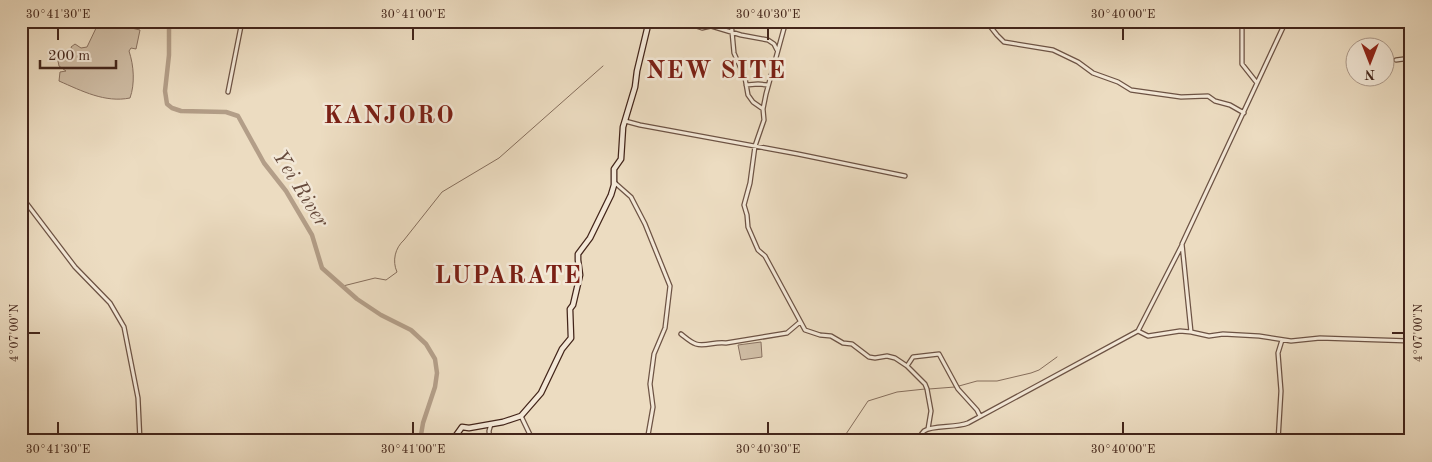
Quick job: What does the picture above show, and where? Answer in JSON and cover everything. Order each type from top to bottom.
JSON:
[{"type":"street","points":[[228,92],[242,21]]},
{"type":"street","points":[[452,441],[462,427],[469,428],[503,422],[521,416],[541,393],[562,349],[571,338],[570,309],[573,305],[580,272],[578,254],[590,238],[611,195],[614,169],[621,159],[623,127],[635,87],[637,70],[649,21]]},
{"type":"street","points":[[681,21],[702,28],[712,26],[768,40],[774,44],[777,51]]},
{"type":"street","points":[[731,21],[730,32],[734,52],[745,78],[750,99],[763,109]]},
{"type":"street","points":[[786,21],[768,85],[763,109],[764,120],[755,146],[750,184],[744,205],[748,227],[758,250],[766,256],[805,330],[831,336],[843,343],[852,344],[875,358],[887,356],[895,358],[907,366],[925,384],[931,411],[928,429]]},
{"type":"street","points":[[986,21],[1004,42],[1052,50],[1078,62],[1093,73],[1118,82],[1131,90],[1180,97],[1208,96],[1215,101],[1230,105],[1244,113]]},
{"type":"street","points":[[1242,21],[1242,64],[1257,83]]},
{"type":"street","points":[[917,441],[922,432],[928,429],[960,426],[1138,331],[1182,244],[1286,21]]},
{"type":"street","points":[[1396,60],[1411,58]]},
{"type":"street","points":[[746,85],[768,85]]},
{"type":"street","points":[[625,121],[905,176]]},
{"type":"street","points":[[614,181],[631,197],[645,224],[670,286],[665,328],[654,354],[650,384],[653,407],[647,441]]},
{"type":"street","points":[[21,196],[75,266],[110,303],[124,327],[138,398],[140,441]]},
{"type":"street","points":[[1182,244],[1191,332]]},
{"type":"street","points":[[680,334],[696,344],[726,343],[787,333],[800,322]]},
{"type":"street","points":[[1138,331],[1148,336],[1191,332],[1209,336],[1223,334],[1259,336],[1291,341],[1320,338],[1411,341]]},
{"type":"street","points":[[1278,441],[1281,391],[1278,354],[1282,340]]},
{"type":"street","points":[[907,366],[913,358],[939,354],[958,389],[980,416]]},
{"type":"street","points":[[521,416],[533,441]]},
{"type":"street","points":[[490,441],[489,431],[491,424]]},
{"type":"shaded area","points":[[107,21],[118,21],[119,25],[140,30],[136,49],[131,48],[129,51],[133,75],[133,87],[130,98],[112,99],[103,97],[59,81],[60,72],[66,71],[59,66],[58,61],[61,56],[71,57],[74,53],[71,47],[75,44],[81,48],[87,47],[98,24],[106,24]]},
{"type":"shaded area","points":[[761,342],[762,357],[741,360],[738,345]]},
{"type":"waterway","name":"Yei River","points":[[169,21],[169,55],[165,91],[167,104],[181,111],[226,112],[238,116],[264,163],[286,191],[312,235],[322,268],[357,299],[381,315],[411,330],[426,344],[435,359],[437,373],[435,387],[423,423],[420,441]]},
{"type":"waterway","points":[[343,286],[375,278],[386,280],[397,272],[395,259],[398,247],[442,192],[499,158],[603,66]]},
{"type":"waterway","points":[[959,386],[977,381],[997,381],[1031,373],[1039,370],[1057,357]]},
{"type":"waterway","points":[[929,389],[955,387]]},
{"type":"waterway","points":[[835,441],[844,437],[868,401],[897,392],[925,389]]},
{"type":"district","name":"NEW SITE","points":[[716,71]]},
{"type":"district","name":"KANJORO","points":[[389,116]]},
{"type":"district","name":"LUPARATE","points":[[508,276]]}]
